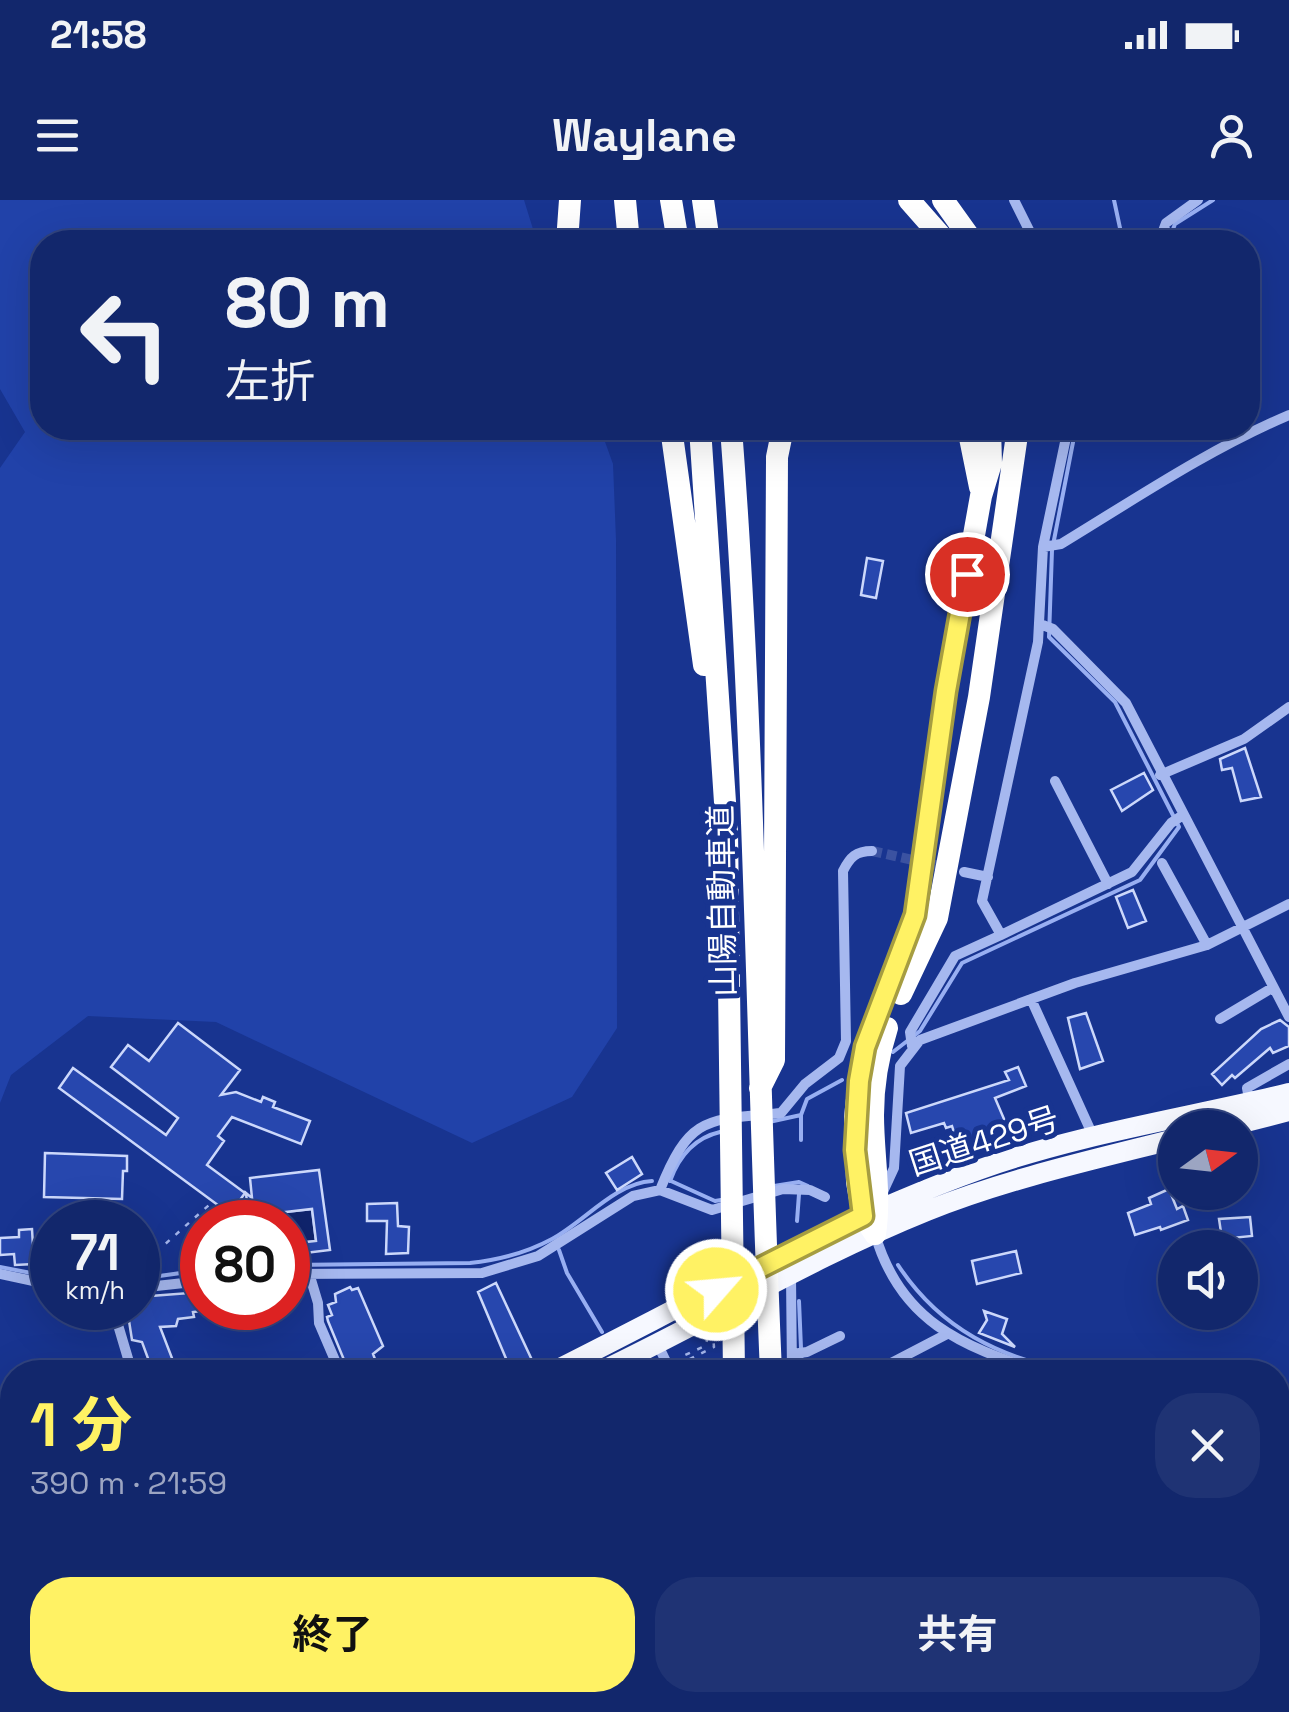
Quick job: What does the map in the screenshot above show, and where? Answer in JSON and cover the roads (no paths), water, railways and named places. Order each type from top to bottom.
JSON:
[{"type":"highway","points":[[568,230],[570,200]]},
{"type":"highway","points":[[625,200],[628,230]]},
{"type":"highway","points":[[671,200],[676,230]]},
{"type":"highway","points":[[702,200],[707,230]]},
{"type":"highway","points":[[909,200],[935,230]]},
{"type":"highway","points":[[943,200],[964,230]]},
{"type":"highway","points":[[673,440],[727,832]]},
{"type":"highway","name":"山陽自動車道","points":[[701,440],[727,832],[734,1360]]},
{"type":"highway","name":"山陽自動車道","points":[[732,440],[747,669],[758,1091],[770,1360]]},
{"type":"highway","points":[[758,1091],[774,1060],[777,457],[781,440]]},
{"type":"highway","points":[[970,440],[980,496]]},
{"type":"highway","points":[[874,1215],[855,1150],[859,1081],[865,1047],[915,915],[946,691],[980,496],[991,463],[990,440]]},
{"type":"highway","points":[[874,1215],[873,1114],[882,1046],[890,1016],[937,918],[979,697],[1016,440]]},
{"type":"highway","name":"国道429号","points":[[1254,1110],[1289,1093]]},
{"type":"highway","name":"国道429号","points":[[1258,1111],[1289,1111]]},
{"type":"highway","name":"国道429号","points":[[577,1360],[874,1215],[983,1168],[1094,1138],[1158,1127]]},
{"type":"highway","name":"国道429号","points":[[625,1360],[791,1276],[874,1215],[1158,1143]]},
{"type":"street","points":[[1014,200],[1029,230]]},
{"type":"street","points":[[1163,230],[1166,223],[1198,200]]},
{"type":"street","points":[[1260,430],[1289,415]]},
{"type":"street","points":[[1001,935],[982,901],[1046,626],[1049,547],[1073,440]]},
{"type":"street","points":[[1049,547],[1240,440]]},
{"type":"street","points":[[1046,626],[1126,703],[1177,819],[1289,1017]]},
{"type":"street","points":[[1160,775],[1244,739],[1289,707]]},
{"type":"street","points":[[1055,781],[1108,884]]},
{"type":"street","points":[[1006,1360],[947,1334],[922,1316],[883,1262],[874,1215],[894,1168],[900,1066],[955,956],[1138,867],[1177,819]]},
{"type":"street","points":[[660,1190],[686,1138],[699,1126],[713,1120],[781,1113],[805,1084],[839,1058],[846,1040],[843,871],[850,858],[861,851],[872,851]]},
{"type":"street","points":[[1162,863],[1208,945]]},
{"type":"street","points":[[964,872],[988,877]]},
{"type":"street","points":[[911,1042],[1074,983],[1208,945],[1289,904]]},
{"type":"street","points":[[1220,1018],[1272,988]]},
{"type":"street","points":[[1031,999],[1094,1138]]},
{"type":"street","points":[[1252,1110],[1247,1088],[1289,1064]]},
{"type":"street","points":[[335,1360],[319,1323],[310,1273],[495,1270],[538,1256],[633,1196],[660,1190],[712,1210],[783,1189],[825,1197]]},
{"type":"street","points":[[0,1274],[30,1280]]},
{"type":"street","points":[[791,1276],[799,1353],[796,1360]]},
{"type":"street","points":[[120,1330],[128,1360]]},
{"type":"street","points":[[897,1360],[947,1334]]},
{"type":"street","points":[[799,1353],[840,1336]]},
{"type":"street","points":[[658,1344],[665,1360]]},
{"type":"waterway","points":[[1114,200],[1120,230]]},
{"type":"waterway","points":[[1173,230],[1175,224],[1213,200]]},
{"type":"waterway","points":[[1054,540],[1073,440]]},
{"type":"waterway","points":[[893,1052],[920,1031],[962,963],[1140,880],[1179,827],[1115,702],[1049,637],[1052,550]]},
{"type":"waterway","points":[[769,1122],[801,1115],[807,1099],[842,1080]]},
{"type":"waterway","points":[[801,1115],[801,1140]]},
{"type":"waterway","points":[[670,1181],[689,1149],[720,1132]]},
{"type":"waterway","points":[[310,1265],[470,1263],[502,1258],[552,1239],[625,1189],[652,1181]]},
{"type":"waterway","points":[[671,1181],[715,1201],[721,1200]]},
{"type":"waterway","points":[[774,1186],[799,1182],[808,1186]]},
{"type":"waterway","points":[[797,1221],[799,1194]]},
{"type":"waterway","points":[[559,1250],[567,1273],[602,1332]]},
{"type":"waterway","points":[[898,1265],[933,1307],[953,1323],[997,1349],[1027,1360]]},
{"type":"waterway","points":[[0,1267],[30,1273]]},
{"type":"waterway","points":[[160,1276],[180,1273]]},
{"type":"waterway","points":[[799,1301],[801,1360]]},
{"type":"tunnel","points":[[872,851],[949,868]]}]
